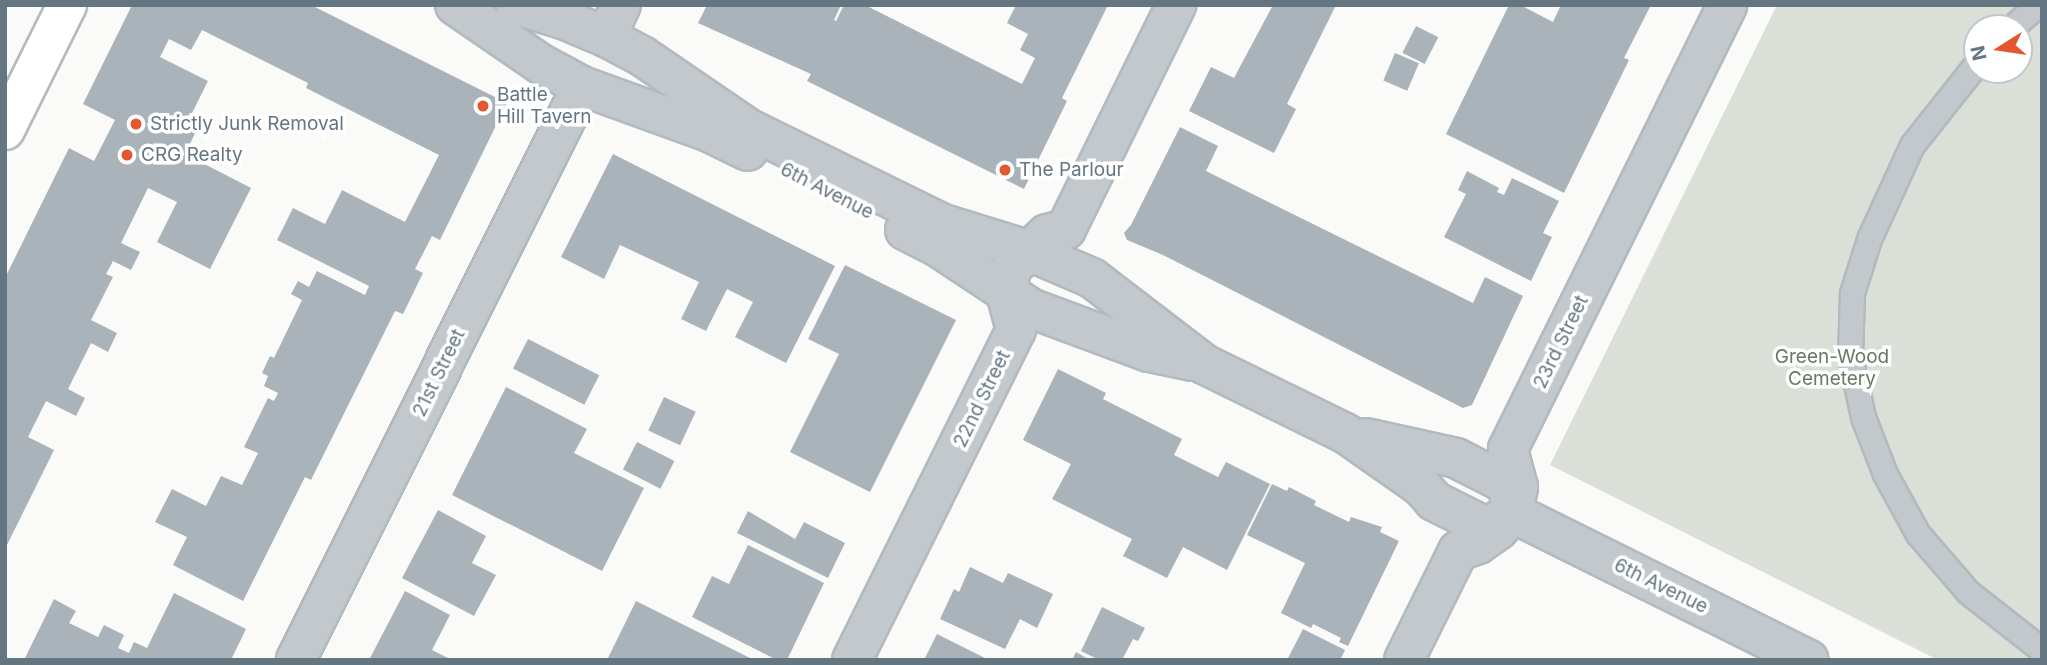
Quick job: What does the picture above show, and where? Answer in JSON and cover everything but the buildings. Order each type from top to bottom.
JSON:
[{"type":"main road","points":[[5,130],[67,5]]},
{"type":"street","name":"6th Avenue","points":[[455,5],[541,64],[582,86],[709,132],[938,247],[1030,307],[1149,352],[1204,364]]},
{"type":"street","name":"6th Avenue","points":[[516,5],[563,19],[614,21],[642,56],[749,129],[943,224],[1027,250],[1092,278],[1204,364],[1345,433],[1422,487],[1434,501],[1486,527],[1513,513],[1809,660]]},
{"type":"street","points":[[1006,292],[1012,267],[1027,250],[1046,234],[1066,229],[1176,5]]},
{"type":"street","name":"23rd Street","points":[[1513,513],[1518,487],[1508,450],[1727,5]]},
{"type":"street","name":"21st Street","points":[[296,660],[582,86]]},
{"type":"street","name":"22nd Street","points":[[852,660],[1016,330],[1006,292]]},
{"type":"street","points":[[1404,660],[1458,551],[1498,530],[1513,513]]},
{"type":"lane","points":[[1963,81],[1912,145],[1869,239],[1852,293],[1850,356],[1863,417],[1885,474],[1918,534],[1968,592],[2042,650]]},
{"type":"green space","name":"Green-Wood Cemetery","points":[[1777,5],[2042,5],[2042,660],[1938,660],[1550,465]]},
{"type":"place","name":"Battle Hill Tavern","points":[[483,106]]},
{"type":"place","name":"Strictly Junk Removal","points":[[136,124]]},
{"type":"place","name":"CRG Realty","points":[[127,155]]},
{"type":"place","name":"The Parlour","points":[[1005,170]]}]
